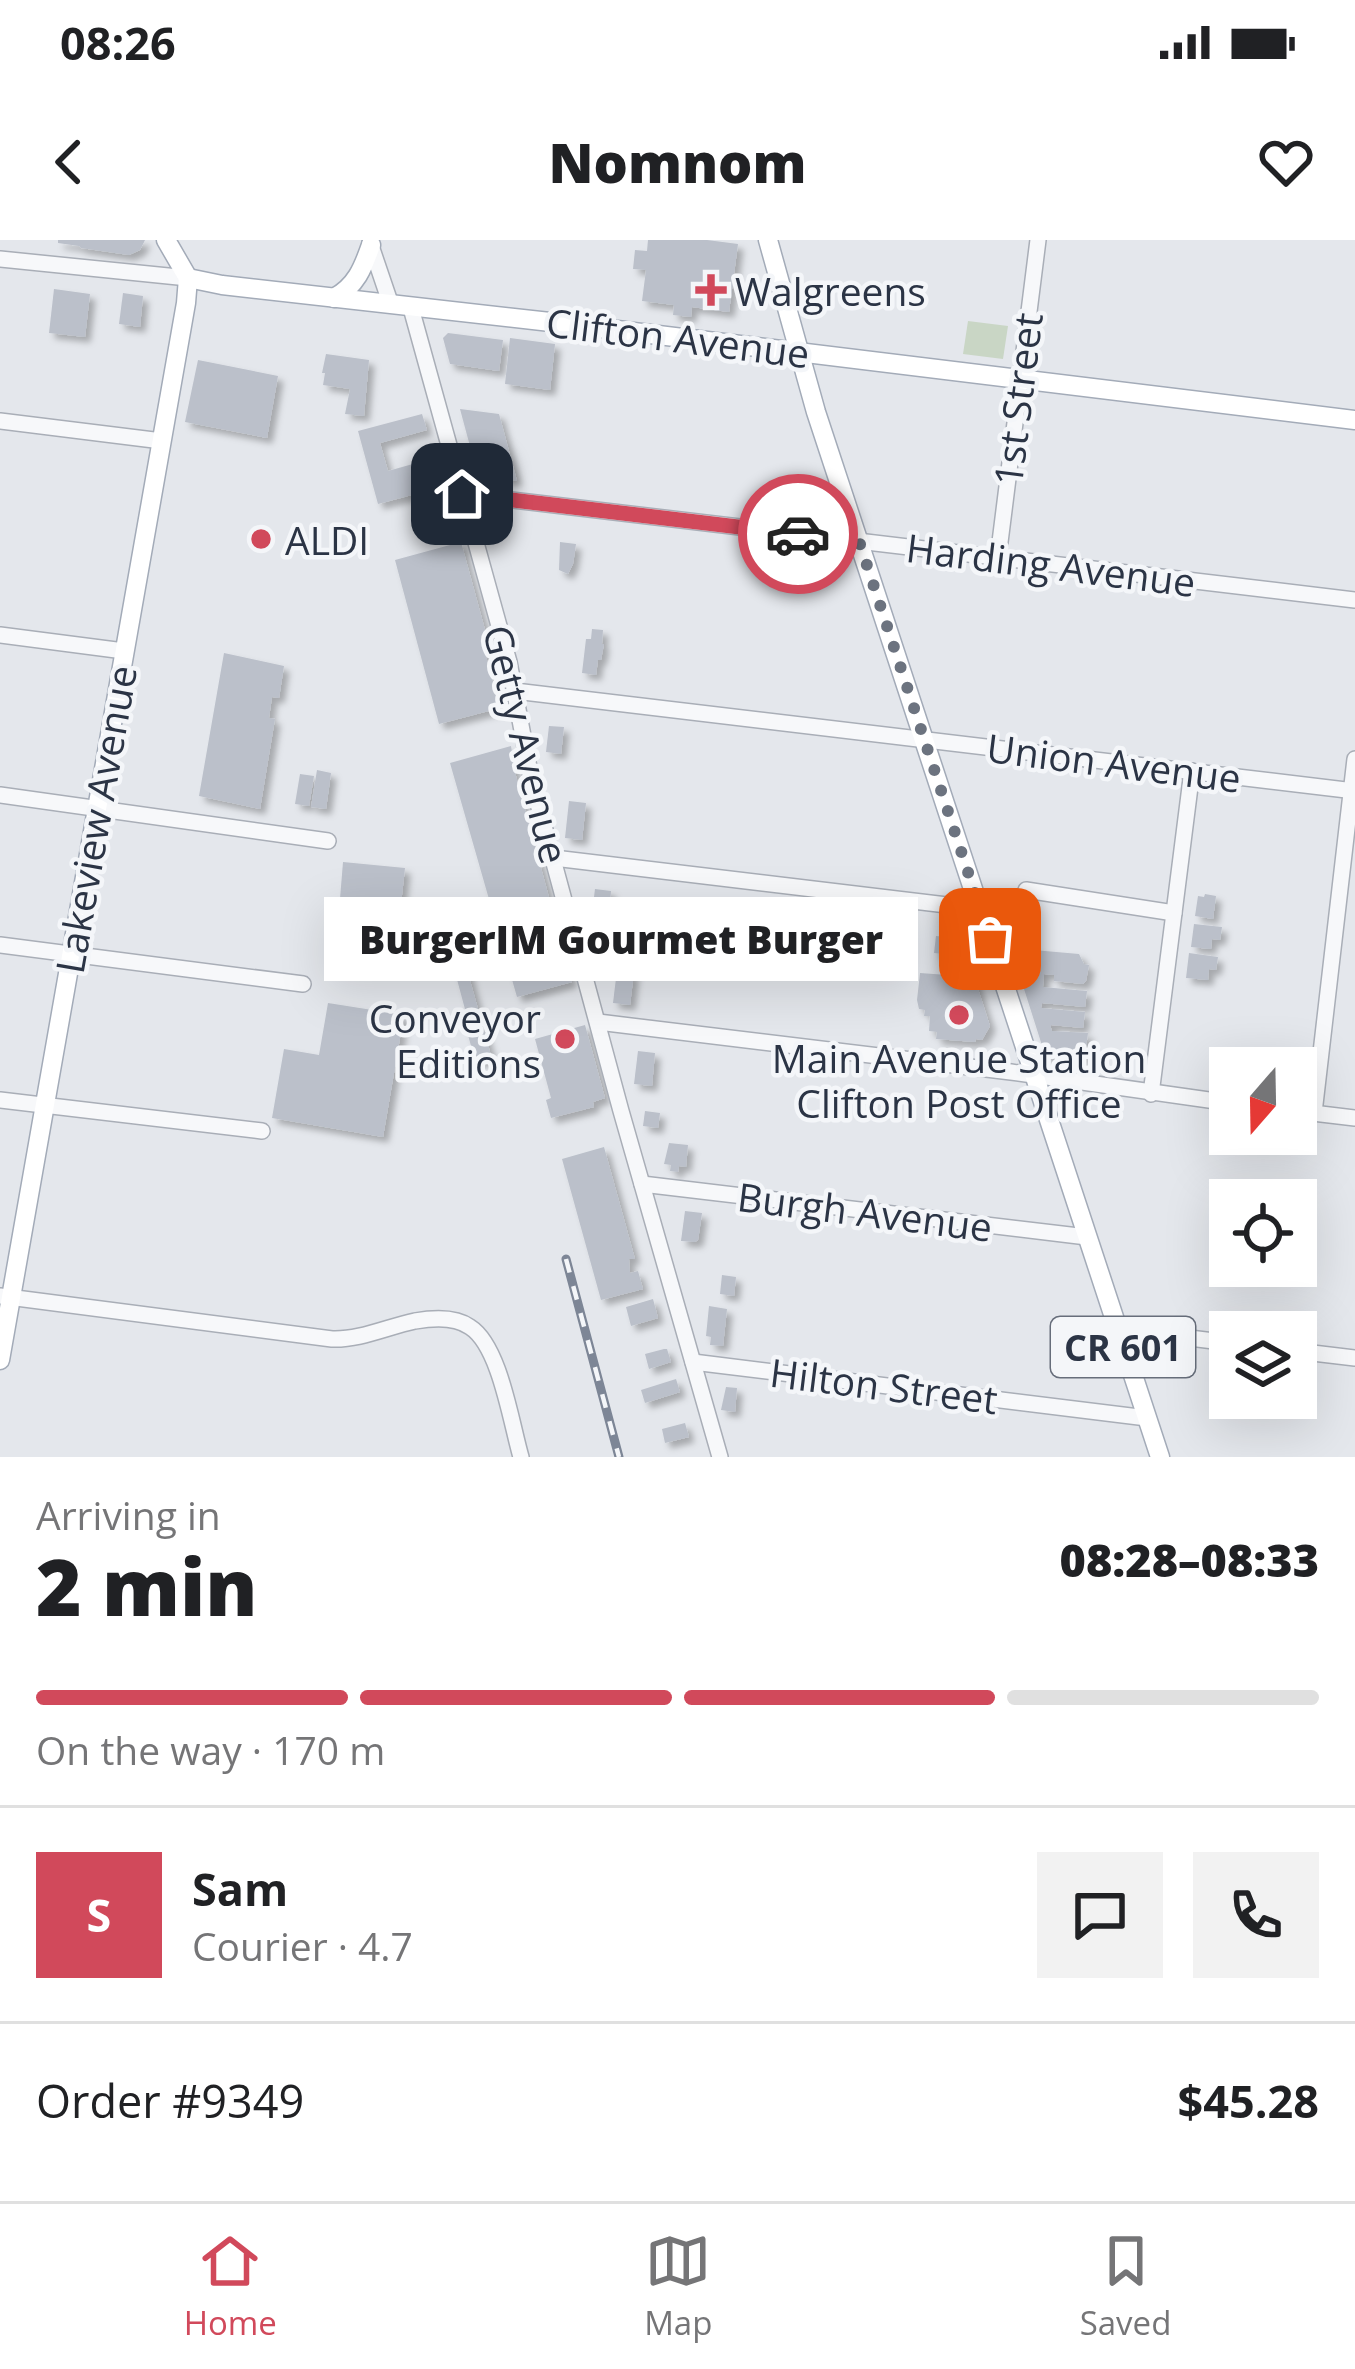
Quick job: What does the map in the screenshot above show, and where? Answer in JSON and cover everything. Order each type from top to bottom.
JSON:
[{"type":"main road","points":[[166,240],[188,278]]},
{"type":"main road","name":"CR 601","points":[[768,240],[859,541],[1160,1457]]},
{"type":"main road","points":[[333,298],[357,279],[370,242]]},
{"type":"main road","name":"Clifton Avenue","points":[[188,278],[1355,420]]},
{"type":"main road","name":"Lakeview Avenue","points":[[0,1360],[6,1296],[45,1106],[188,278]]},
{"type":"street","name":"1st Street","points":[[998,558],[1037,240]]},
{"type":"street","name":"Getty Avenue","points":[[370,242],[401,306],[462,494],[515,691],[522,741],[720,1457]]},
{"type":"street","name":"Clifton Avenue","points":[[0,259],[188,278]]},
{"type":"street","points":[[0,422],[162,441]]},
{"type":"street","name":"Harding Avenue","points":[[462,494],[1355,601]]},
{"type":"street","points":[[0,634],[124,650]]},
{"type":"street","name":"Union Avenue","points":[[515,691],[1353,790]]},
{"type":"street","points":[[1317,1088],[1355,759]]},
{"type":"street","points":[[1151,1094],[1192,771]]},
{"type":"street","points":[[0,795],[328,841]]},
{"type":"street","points":[[554,858],[980,909]]},
{"type":"street","points":[[1026,890],[1174,913]]},
{"type":"street","points":[[0,945],[303,984]]},
{"type":"street","points":[[598,1022],[1209,1101]]},
{"type":"street","points":[[0,1100],[262,1131]]},
{"type":"street","points":[[1317,1113],[1355,1118]]},
{"type":"street","name":"Burgh Avenue","points":[[642,1184],[1087,1237]]},
{"type":"street","points":[[6,1296],[332,1339],[349,1339],[424,1319],[455,1321],[470,1326],[491,1354],[520,1457]]},
{"type":"street","points":[[1117,1329],[1209,1340]]},
{"type":"street","points":[[1317,1353],[1355,1358]]},
{"type":"street","name":"Hilton Street","points":[[693,1362],[1147,1418]]},
{"type":"green space","points":[[968,321],[1008,326],[1003,359],[963,354]]},
{"type":"building","points":[[58,240],[145,240],[140,250],[129,255]]},
{"type":"building","name":"Walgreens","points":[[648,240],[738,244],[729,312],[692,307],[691,317],[673,315],[674,305],[642,301],[646,270],[633,269],[635,250],[647,251]]},
{"type":"building","points":[[54,289],[90,294],[85,337],[49,333]]},
{"type":"building","points":[[123,293],[143,296],[140,327],[119,324]]},
{"type":"building","points":[[448,333],[503,340],[499,371],[450,364],[443,338]]},
{"type":"building","points":[[510,338],[555,344],[550,390],[505,384]]},
{"type":"building","points":[[326,354],[369,360],[364,416],[345,414],[350,389],[323,385]]},
{"type":"building","points":[[198,360],[278,376],[267,438],[185,422]]},
{"type":"building","points":[[460,409],[499,414],[517,481],[478,476]]},
{"type":"building","points":[[422,414],[427,430],[380,443],[388,471],[434,458],[442,487],[378,504],[358,431]]},
{"type":"building","points":[[461,542],[500,708],[439,724],[395,560]]},
{"type":"building","points":[[560,542],[576,544],[568,574],[559,570]]},
{"type":"building","points":[[592,629],[603,630],[596,675],[582,673],[586,639],[591,639]]},
{"type":"building","points":[[224,653],[284,666],[279,698],[272,697],[269,718],[275,719],[260,809],[199,796]]},
{"type":"building","points":[[549,726],[564,727],[561,754],[546,752]]},
{"type":"building","points":[[511,746],[572,982],[517,997],[450,763]]},
{"type":"building","points":[[317,770],[331,773],[326,809],[311,807]]},
{"type":"building","points":[[300,774],[314,776],[309,806],[295,804]]},
{"type":"building","points":[[569,801],[586,803],[582,840],[565,838]]},
{"type":"building","points":[[343,862],[405,868],[401,904],[340,899]]},
{"type":"building","points":[[595,889],[611,891],[608,924],[591,922]]},
{"type":"building","points":[[1198,896],[1216,896],[1213,919],[1195,916]]},
{"type":"building","points":[[449,905],[492,1059],[476,1063],[448,946],[434,909]]},
{"type":"building","points":[[1194,924],[1222,927],[1220,940],[1212,939],[1211,949],[1191,947]]},
{"type":"building","points":[[593,931],[617,934],[609,960],[596,958]]},
{"type":"building","points":[[936,936],[968,939],[966,957],[934,953]]},
{"type":"building","points":[[1011,948],[1079,954],[1089,965],[1083,984],[1054,981],[1054,975],[1044,974],[1043,987],[1087,991],[1085,1007],[1042,1003],[1041,1008],[1085,1012],[1083,1028],[1051,1025],[1052,1031],[1088,1033],[1084,1062],[1046,1058]]},
{"type":"building","points":[[1189,953],[1218,957],[1208,980],[1186,978]]},
{"type":"building","points":[[953,968],[972,970],[990,1026],[982,1040],[936,1039],[937,1032],[929,1031],[930,1016],[919,1009],[920,973],[947,975]]},
{"type":"building","points":[[617,970],[634,972],[630,1005],[613,1003]]},
{"type":"building","points":[[328,1003],[404,1015],[383,1137],[272,1118],[284,1049],[319,1055]]},
{"type":"building","points":[[585,1025],[605,1098],[593,1102],[594,1107],[551,1118],[546,1100],[551,1098],[535,1039]]},
{"type":"building","points":[[638,1051],[655,1053],[652,1086],[634,1084]]},
{"type":"building","points":[[645,1111],[660,1113],[658,1128],[643,1126]]},
{"type":"building","points":[[669,1143],[688,1145],[686,1167],[679,1166],[678,1172],[664,1164]]},
{"type":"building","points":[[604,1147],[635,1259],[629,1259],[630,1273],[638,1271],[643,1289],[601,1300],[562,1159]]},
{"type":"building","points":[[685,1211],[702,1213],[695,1242],[681,1241]]},
{"type":"building","points":[[722,1275],[736,1277],[734,1296],[720,1294]]},
{"type":"building","points":[[653,1299],[658,1318],[631,1326],[626,1307]]},
{"type":"building","points":[[709,1306],[727,1309],[723,1346],[710,1345],[711,1337],[706,1336]]},
{"type":"building","points":[[667,1349],[671,1362],[649,1369],[645,1354]]},
{"type":"building","points":[[676,1379],[680,1392],[645,1403],[641,1390]]},
{"type":"building","points":[[726,1387],[737,1388],[735,1412],[721,1410]]},
{"type":"building","points":[[685,1423],[689,1437],[665,1443],[662,1429]]},
{"type":"railway","points":[[566,1259],[619,1457]]},
{"type":"way so far","points":[[798,534],[859,541],[990,939]]},
{"type":"place","name":"Walgreens","points":[[711,290]]},
{"type":"place","name":"ALDI","points":[[261,539]]},
{"type":"place","name":"BurgerIM Gourmet Burger","points":[[990,939]]},
{"type":"place","name":"Main Avenue Station Clifton Post Office","points":[[959,1015]]},
{"type":"place","name":"Conveyor Editions","points":[[565,1039]]},
{"type":"route","points":[[462,494],[798,534]]}]
